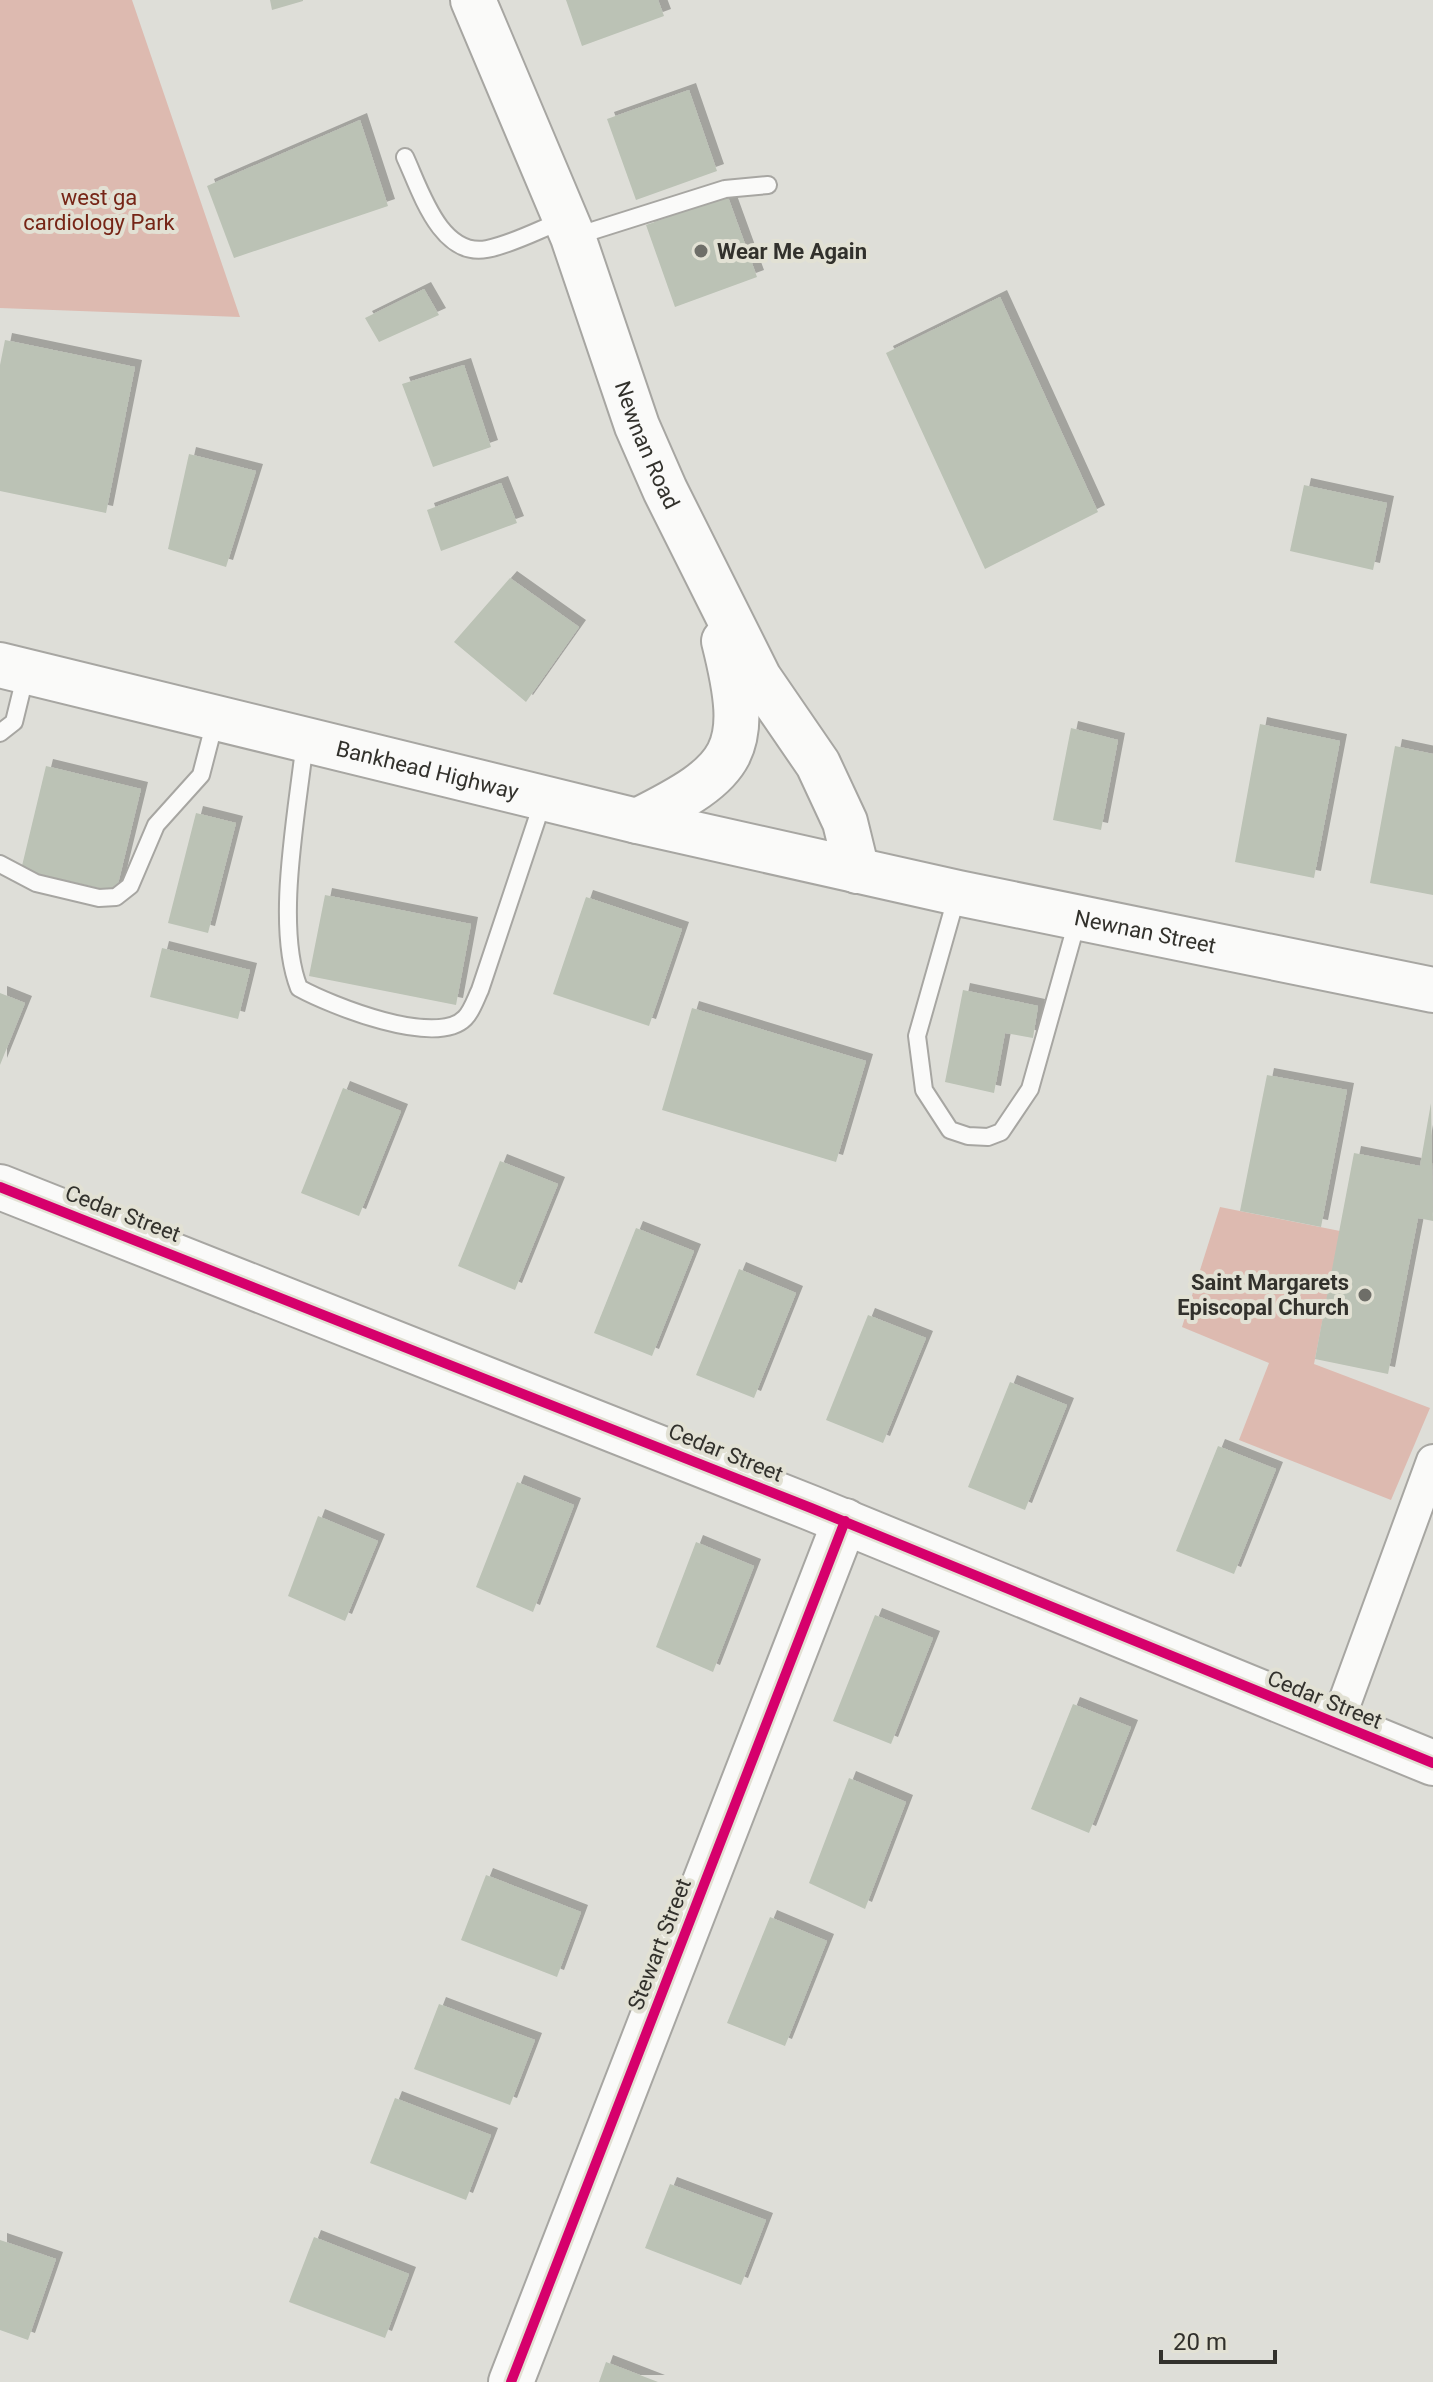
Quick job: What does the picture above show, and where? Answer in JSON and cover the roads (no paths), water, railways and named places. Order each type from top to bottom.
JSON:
[{"type":"main road","name":"Newnan Road","points":[[473,0],[569,228],[637,426],[707,577],[759,678],[818,764],[845,822],[857,871]]},
{"type":"main road","points":[[637,821],[693,793],[722,764],[739,731],[737,691],[707,577]]},
{"type":"main road","name":"Bankhead Highway","points":[[13,668],[637,821],[857,871]]},
{"type":"main road","name":"Newnan Street","points":[[857,871],[1433,990]]},
{"type":"main road","name":"Cedar Street","points":[[0,1187],[845,1521],[1336,1726],[1433,1763]]},
{"type":"main road","name":"Stewart Street","points":[[511,2382],[845,1521]]},
{"type":"street","points":[[1336,1726],[1433,1461]]},
{"type":"lane","points":[[405,157],[434,217],[447,235],[468,247],[486,250],[725,189],[768,185]]},
{"type":"lane","points":[[0,733],[14,722],[13,668]]},
{"type":"lane","points":[[0,864],[36,883],[99,898],[116,897],[130,886],[156,825],[201,775],[216,716]]},
{"type":"lane","points":[[305,739],[289,895],[289,964],[299,988],[331,1005],[413,1026],[445,1029],[466,1018],[480,990],[544,798]]},
{"type":"lane","points":[[958,893],[917,1036],[918,1063],[930,1102],[950,1130],[968,1136],[988,1137],[1001,1132],[1030,1089],[1079,916]]},
{"type":"place","name":"Wear Me Again","points":[[701,251]]},
{"type":"place","name":"Saint Margarets Episcopal Church","points":[[1365,1295]]},
{"type":"park label","name":"west ga cardiology Park","points":[[99,210]]}]
